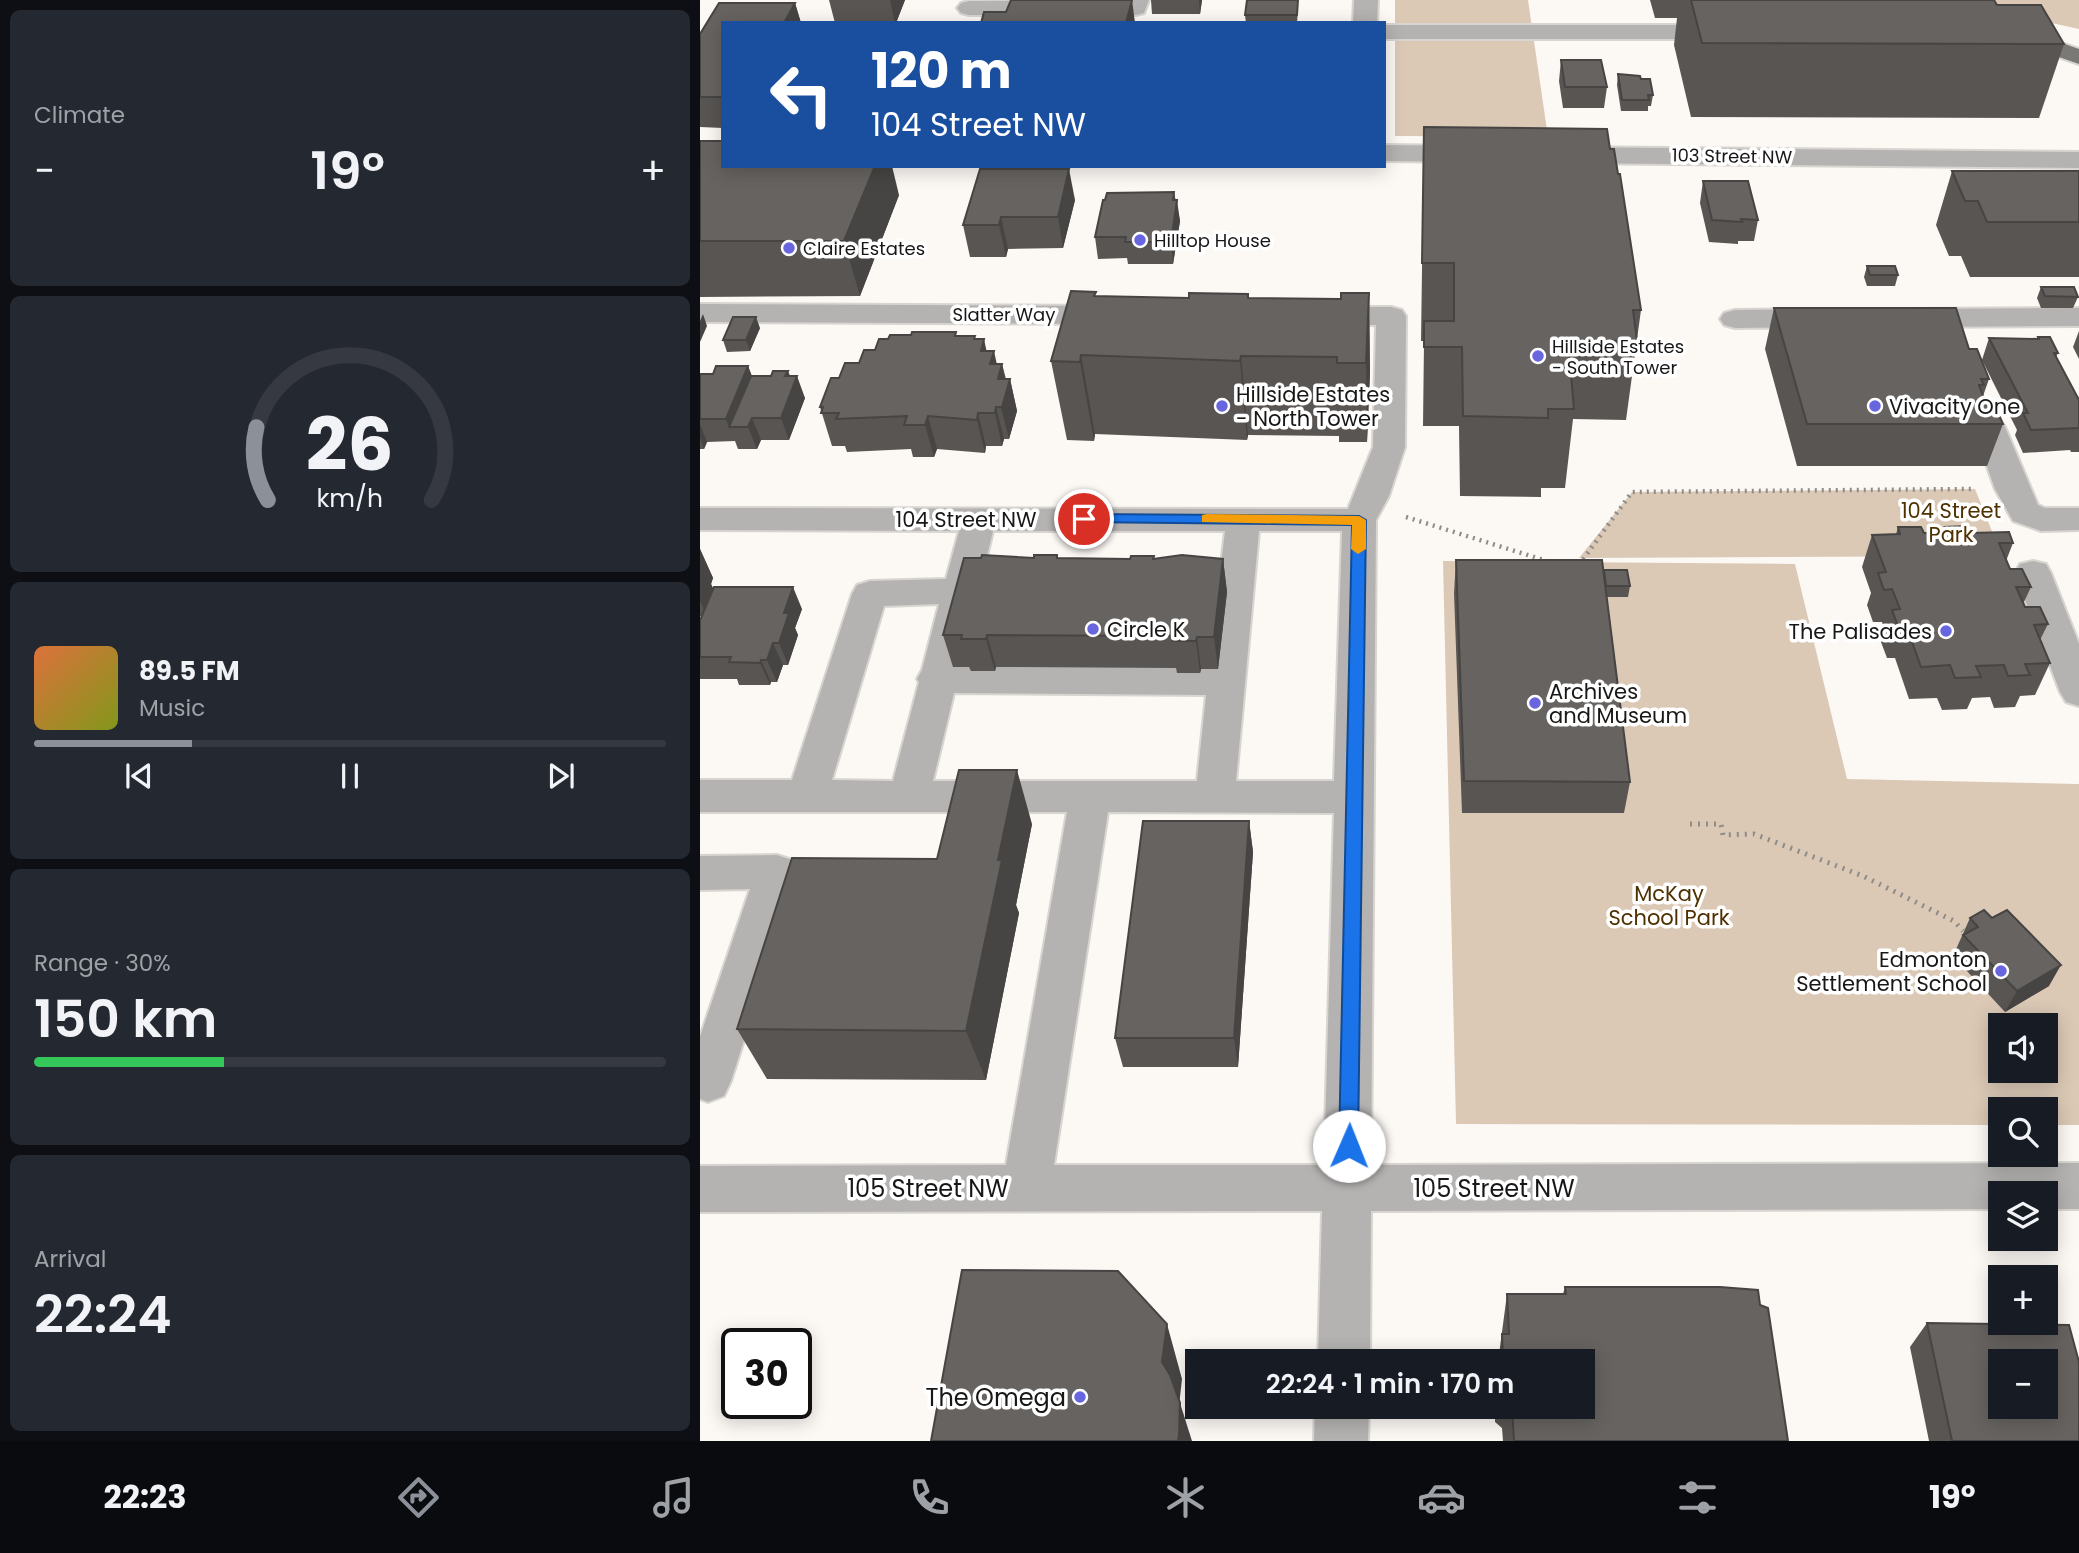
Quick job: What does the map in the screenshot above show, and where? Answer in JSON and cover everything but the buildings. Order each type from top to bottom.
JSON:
[{"type":"main road","points":[[1917,0],[2079,57]]},
{"type":"street","points":[[969,8],[1069,15],[1136,8],[1138,0]]},
{"type":"street","points":[[1365,21],[1366,0]]},
{"type":"street","points":[[1933,30],[1998,30]]},
{"type":"street","points":[[1386,32],[1756,32]]},
{"type":"street","points":[[1386,153],[1509,154]]},
{"type":"street","name":"103 Street NW","points":[[1536,155],[2079,159]]},
{"type":"street","name":"Slatter Way","points":[[700,313],[1142,315]]},
{"type":"street","points":[[1294,316],[1391,316],[1390,447],[1372,496],[1359,520],[1344,1349]]},
{"type":"street","points":[[1886,318],[2079,317]]},
{"type":"street","points":[[1735,318],[1845,318]]},
{"type":"street","points":[[1989,427],[2012,489],[2025,513],[2040,520],[2079,519]]},
{"type":"street","name":"104 Street NW","points":[[700,519],[1359,520]]},
{"type":"street","points":[[909,796],[936,679],[979,519]]},
{"type":"street","points":[[1215,796],[1242,519]]},
{"type":"street","points":[[2033,573],[2079,692]]},
{"type":"street","points":[[807,796],[870,594],[960,591]]},
{"type":"street","points":[[936,679],[1227,681]]},
{"type":"street","points":[[700,796],[1215,796],[1355,809]]},
{"type":"street","points":[[1026,1188],[1090,796]]},
{"type":"street","points":[[700,873],[777,872],[708,1081]]},
{"type":"street","name":"105 Street NW","points":[[700,1189],[2079,1186]]},
{"type":"street","points":[[1341,1441],[1342,1419]]},
{"type":"path","points":[[1569,565],[1579,565],[1632,492],[1975,489]]},
{"type":"path","points":[[1406,517],[1558,564]]},
{"type":"path","points":[[1690,824],[1721,824],[1723,835],[1754,834],[1863,876],[1954,921],[1963,931]]},
{"type":"green space","points":[[1395,0],[1528,0],[1548,137],[1395,136]]},
{"type":"green space","points":[[1976,0],[2079,0],[2079,29],[2024,17]]},
{"type":"green space","name":"104 Street Park","points":[[1975,489],[2002,556],[1579,558],[1632,492]]},
{"type":"green space","name":"McKay School Park","points":[[1443,561],[1795,564],[1847,779],[2079,784],[2079,1125],[2058,1125],[2058,1097],[1988,1097],[1988,1125],[1456,1124]]},
{"type":"slow traffic","points":[[1207,519],[1359,520],[1358,549]]},
{"type":"place","name":"Hilltop House","points":[[1140,240]]},
{"type":"place","name":"Claire Estates","points":[[789,248]]},
{"type":"place","name":"Hillside Estates - South Tower","points":[[1538,356]]},
{"type":"place","name":"Hillside Estates - North Tower","points":[[1222,406]]},
{"type":"place","name":"Vivacity One","points":[[1875,406]]},
{"type":"place","name":"Circle K","points":[[1093,629]]},
{"type":"place","name":"The Palisades","points":[[1946,631]]},
{"type":"place","name":"Archives and Museum","points":[[1535,703]]},
{"type":"place","name":"Edmonton Settlement School","points":[[2001,971]]},
{"type":"place","name":"The Omega","points":[[1080,1397]]},
{"type":"route","points":[[1084,519],[1359,520],[1349,1146]]}]
